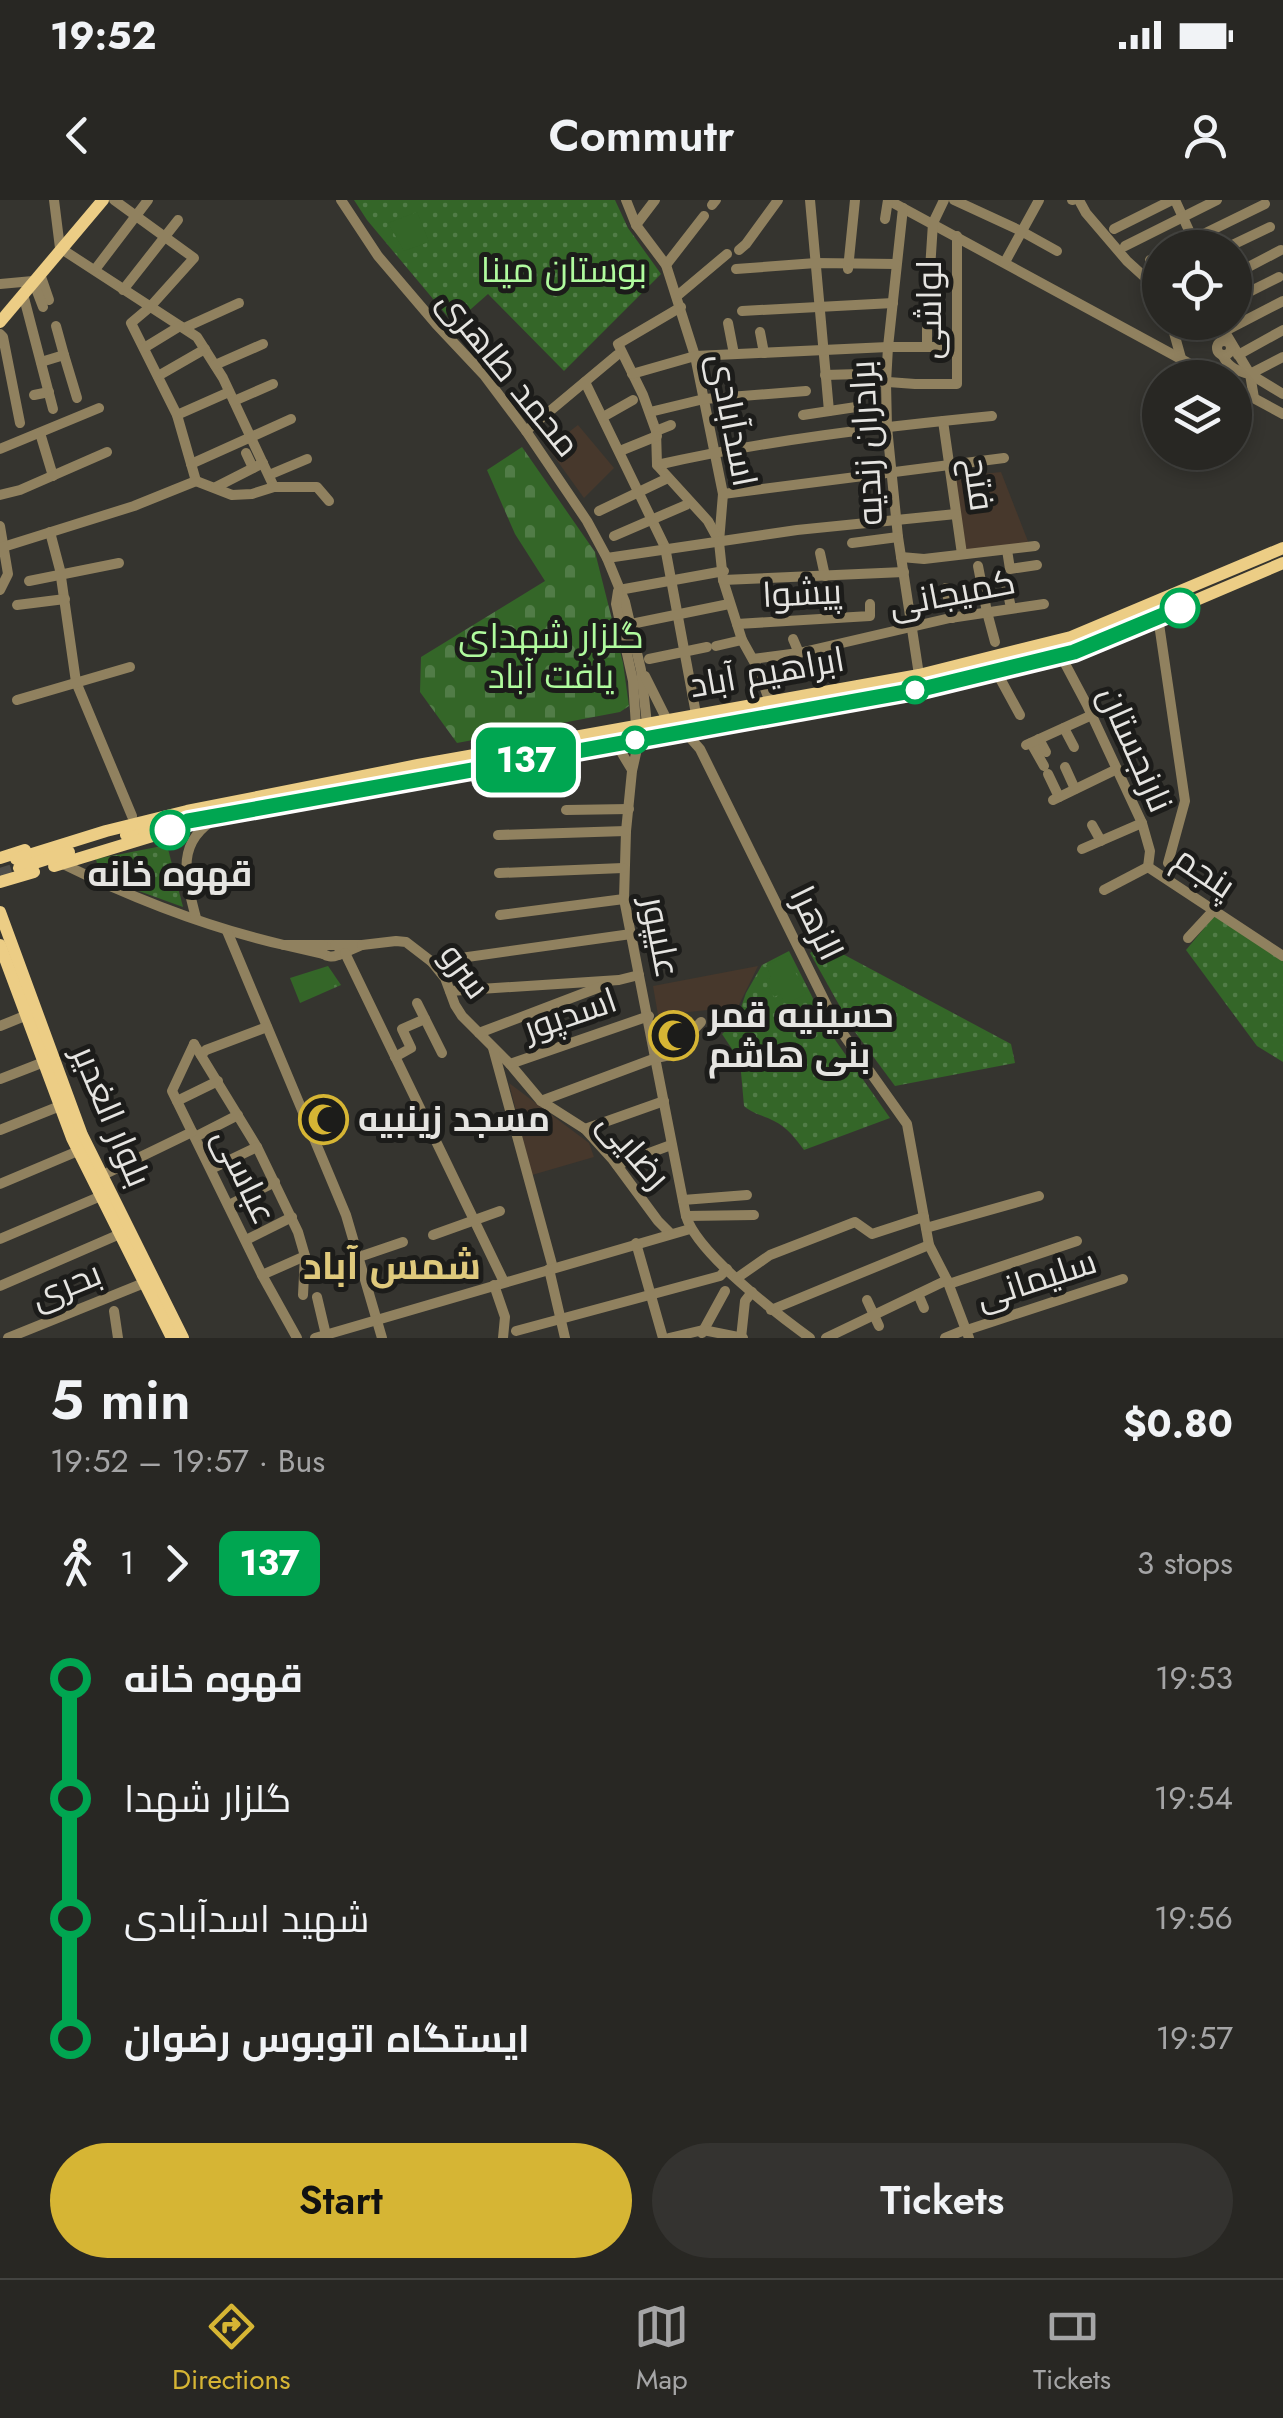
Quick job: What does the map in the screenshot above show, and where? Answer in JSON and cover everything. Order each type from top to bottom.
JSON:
[{"type":"main road","points":[[0,322],[103,200]]},
{"type":"main road","name":"ابراهیم آباد","points":[[0,859],[19,859],[131,824],[641,730],[685,732],[710,727],[773,708],[1071,637],[1283,548]]},
{"type":"main road","name":"ابراهیم آباد","points":[[19,859],[132,816],[165,810],[188,816],[222,815],[476,762],[610,745],[667,720],[696,714],[922,689],[996,672],[1074,652],[1283,563]]},
{"type":"main road","name":"ابراهیم آباد","points":[[3,880],[150,838],[188,816]]},
{"type":"main road","points":[[0,848],[19,859]]},
{"type":"main road","name":"بلوار الغدیر","points":[[0,912],[4,968],[78,1151],[172,1338]]},
{"type":"main road","name":"بلوار الغدیر","points":[[3,937],[82,1134],[183,1338]]},
{"type":"street","points":[[54,200],[60,248],[197,337],[232,396],[258,465]]},
{"type":"street","points":[[114,200],[194,258],[131,323],[177,415],[196,480]]},
{"type":"street","points":[[97,267],[148,200]]},
{"type":"street","name":"محمد طاهری","points":[[341,200],[378,256],[484,375],[587,521],[625,602],[644,662],[641,730]]},
{"type":"street","name":"اسدآبادی","points":[[626,200],[636,225],[666,265],[695,356],[723,494],[719,542],[729,604],[773,708]]},
{"type":"street","points":[[636,225],[655,200]]},
{"type":"street","points":[[526,430],[733,252],[778,200]]},
{"type":"street","points":[[810,200],[828,411]]},
{"type":"street","points":[[848,267],[856,200]]},
{"type":"street","points":[[886,219],[888,200],[1185,360]]},
{"type":"street","points":[[929,286],[934,223],[944,200]]},
{"type":"street","points":[[954,200],[1057,251]]},
{"type":"street","points":[[1005,262],[1039,200]]},
{"type":"street","points":[[1114,229],[1173,200],[1190,230]]},
{"type":"street","points":[[1125,246],[1216,200]]},
{"type":"street","points":[[1075,201],[1142,275]]},
{"type":"street","points":[[1219,230],[1265,204]]},
{"type":"street","name":"برادران زندیه","points":[[903,208],[888,347],[880,382],[919,675]]},
{"type":"street","points":[[666,265],[704,216]]},
{"type":"street","points":[[123,290],[178,220]]},
{"type":"street","points":[[1252,235],[1270,226]]},
{"type":"street","name":"لواشی","points":[[880,382],[957,384],[957,236]]},
{"type":"street","points":[[850,242],[864,246]]},
{"type":"street","points":[[794,250],[795,265]]},
{"type":"street","points":[[1252,265],[1281,250]]},
{"type":"street","points":[[736,270],[816,263],[848,267],[896,264]]},
{"type":"street","points":[[1252,291],[1278,276]]},
{"type":"street","points":[[0,284],[36,278],[46,303]]},
{"type":"street","points":[[23,294],[53,409]]},
{"type":"street","points":[[1252,314],[1283,301]]},
{"type":"street","points":[[742,311],[893,302]]},
{"type":"street","points":[[144,348],[182,328],[214,319],[239,303]]},
{"type":"street","points":[[205,304],[214,319]]},
{"type":"street","points":[[728,323],[734,354]]},
{"type":"street","points":[[56,326],[78,398]]},
{"type":"street","points":[[927,330],[927,347]]},
{"type":"street","points":[[1219,360],[1222,355],[1283,330]]},
{"type":"street","points":[[760,332],[764,353]]},
{"type":"street","points":[[0,334],[20,423]]},
{"type":"street","points":[[1176,340],[1181,358]]},
{"type":"street","points":[[1228,340],[1241,360]]},
{"type":"street","points":[[215,365],[263,344]]},
{"type":"street","points":[[632,374],[695,356],[764,353],[799,357],[823,350],[957,347]]},
{"type":"street","points":[[158,376],[205,349]]},
{"type":"street","points":[[618,350],[650,412],[656,433],[657,465],[708,521],[719,542]]},
{"type":"street","points":[[41,362],[64,355]]},
{"type":"street","points":[[1222,355],[1225,360]]},
{"type":"street","points":[[1252,373],[1283,357]]},
{"type":"street","points":[[826,375],[860,374],[861,386]]},
{"type":"street","points":[[1252,375],[1281,390]]},
{"type":"street","points":[[585,382],[665,548],[696,714]]},
{"type":"street","points":[[177,415],[274,384]]},
{"type":"street","points":[[1252,386],[1254,398],[1283,414]]},
{"type":"street","points":[[650,412],[704,399],[806,391]]},
{"type":"street","points":[[34,396],[49,392]]},
{"type":"street","points":[[603,417],[633,400]]},
{"type":"street","points":[[803,415],[856,407]]},
{"type":"street","points":[[0,449],[99,408]]},
{"type":"street","points":[[657,465],[714,452],[992,416]]},
{"type":"street","points":[[191,464],[290,419]]},
{"type":"street","name":"فتح","points":[[943,421],[962,554]]},
{"type":"street","points":[[620,451],[671,425]]},
{"type":"street","points":[[40,434],[53,476]]},
{"type":"street","points":[[0,495],[107,452]]},
{"type":"street","points":[[246,453],[271,481],[317,486],[329,501]]},
{"type":"street","points":[[723,494],[1004,458]]},
{"type":"street","points":[[2,548],[134,506],[196,480],[232,494],[252,494],[307,459]]},
{"type":"street","points":[[216,487],[258,465]]},
{"type":"street","points":[[599,512],[668,478]]},
{"type":"street","points":[[614,536],[686,504]]},
{"type":"street","points":[[607,558],[797,530],[956,514]]},
{"type":"street","points":[[0,526],[8,574],[0,590]]},
{"type":"street","points":[[50,532],[61,573],[76,682],[132,816]]},
{"type":"street","points":[[852,543],[898,537]]},
{"type":"street","points":[[901,556],[924,559],[1035,546]]},
{"type":"street","points":[[1008,550],[1006,570],[1036,565]]},
{"type":"street","points":[[820,554],[825,576]]},
{"type":"street","points":[[29,580],[118,563]]},
{"type":"street","points":[[978,566],[995,642]]},
{"type":"street","points":[[618,590],[671,579],[724,575],[904,572]]},
{"type":"street","points":[[1006,584],[1011,608]]},
{"type":"street","points":[[946,588],[952,618]]},
{"type":"street","name":"محمد طاهری","points":[[618,590],[616,604],[641,730]]},
{"type":"street","points":[[18,605],[64,599]]},
{"type":"street","points":[[631,624],[729,604]]},
{"type":"street","name":"کمیجانی","points":[[753,658],[799,653],[952,618],[1044,604]]},
{"type":"street","points":[[793,607],[794,621]]},
{"type":"street","name":"پیشوا","points":[[736,624],[794,621],[870,610]]},
{"type":"street","points":[[1158,618],[1184,802],[1168,863]]},
{"type":"street","points":[[792,639],[799,653]]},
{"type":"street","points":[[667,720],[644,662],[742,640]]},
{"type":"street","name":"نارنجستان","points":[[1061,656],[1142,824],[1150,851],[1148,867]]},
{"type":"street","points":[[17,700],[130,666]]},
{"type":"street","points":[[996,672],[1020,714]]},
{"type":"street","points":[[1032,742],[1092,715]]},
{"type":"street","points":[[700,749],[704,730],[710,727]]},
{"type":"street","points":[[1064,728],[1074,746]]},
{"type":"street","name":"علیپور","points":[[641,730],[628,809],[624,899],[690,1228]]},
{"type":"street","name":"الزهرا","points":[[685,732],[700,749],[836,1024],[907,1124],[929,1245],[968,1332]]},
{"type":"street","points":[[1032,742],[1046,752]]},
{"type":"street","points":[[1032,742],[1056,798],[1117,769]]},
{"type":"street","points":[[610,745],[620,750],[632,771]]},
{"type":"street","points":[[1065,768],[1075,789]]},
{"type":"street","points":[[566,810],[628,809]]},
{"type":"street","points":[[196,918],[185,876],[185,857],[200,831],[222,815]]},
{"type":"street","points":[[1082,849],[1142,824]]},
{"type":"street","points":[[1092,825],[1101,841]]},
{"type":"street","points":[[498,834],[626,831]]},
{"type":"street","points":[[62,863],[227,931],[284,945],[333,951],[395,1056],[474,1220],[499,1284],[505,1318],[503,1338]]},
{"type":"street","points":[[1104,890],[1148,867]]},
{"type":"street","name":"پنجم","points":[[1148,867],[1283,956]]},
{"type":"street","points":[[499,873],[623,868]]},
{"type":"street","points":[[500,915],[624,899]]},
{"type":"street","points":[[1188,938],[1213,911]]},
{"type":"street","points":[[227,931],[346,1215],[382,1338]]},
{"type":"street","points":[[432,962],[631,934]]},
{"type":"street","name":"سرو","points":[[333,951],[406,942],[432,962],[445,978],[458,1012],[510,1064]]},
{"type":"street","points":[[478,1033],[640,975]]},
{"type":"street","points":[[450,990],[619,980]]},
{"type":"street","points":[[417,1003],[442,1053]]},
{"type":"street","points":[[0,1026],[26,1015]]},
{"type":"street","name":"اسدپور","points":[[510,1064],[649,1016]]},
{"type":"street","points":[[395,1056],[411,1048],[402,1029],[424,1019]]},
{"type":"street","points":[[542,1101],[670,1055],[701,1022]]},
{"type":"street","points":[[201,1056],[206,1050],[267,1026]]},
{"type":"street","points":[[174,1096],[194,1044],[258,1147],[292,1217],[304,1256],[303,1295]]},
{"type":"street","points":[[493,1047],[551,1268],[565,1338]]},
{"type":"street","points":[[0,1079],[44,1062]]},
{"type":"street","name":"رضایی","points":[[510,1064],[542,1101],[585,1129],[670,1233]]},
{"type":"street","points":[[174,1096],[218,1080]]},
{"type":"street","name":"عباسی","points":[[174,1096],[297,1338]]},
{"type":"street","points":[[585,1129],[664,1101]]},
{"type":"street","points":[[0,1130],[60,1106]]},
{"type":"street","points":[[103,1175],[238,1114]]},
{"type":"street","points":[[617,1165],[671,1145]]},
{"type":"street","points":[[211,1169],[258,1147]]},
{"type":"street","points":[[0,1184],[78,1151]]},
{"type":"street","points":[[229,1205],[275,1182]]},
{"type":"street","points":[[0,1239],[101,1196]]},
{"type":"street","points":[[683,1200],[747,1196]]},
{"type":"street","points":[[516,1332],[728,1274],[855,1222],[872,1234],[1039,1196]]},
{"type":"street","points":[[433,1235],[500,1211]]},
{"type":"street","points":[[686,1216],[754,1216]]},
{"type":"street","points":[[246,1240],[292,1217]]},
{"type":"street","points":[[829,1218],[836,1229]]},
{"type":"street","points":[[317,1297],[321,1337],[551,1268],[636,1243],[670,1233],[690,1228],[748,1297],[742,1338],[701,1334],[666,1338],[636,1243]]},
{"type":"street","points":[[0,1286],[120,1234]]},
{"type":"street","points":[[826,1338],[857,1323],[877,1321],[913,1296],[948,1282],[1077,1241]]},
{"type":"street","points":[[358,1257],[403,1242]]},
{"type":"street","points":[[771,1310],[816,1291],[853,1283],[870,1269],[890,1267],[929,1245]]},
{"type":"street","points":[[262,1275],[304,1256]]},
{"type":"street","points":[[864,1256],[873,1282]]},
{"type":"street","points":[[701,1334],[726,1292],[728,1274]]},
{"type":"street","name":"سلیمانی","points":[[945,1338],[1123,1280]]},
{"type":"street","name":"بحری","points":[[8,1338],[144,1283]]},
{"type":"street","points":[[816,1291],[821,1304]]},
{"type":"street","points":[[726,1292],[748,1297],[810,1338]]},
{"type":"street","points":[[913,1296],[918,1309]]},
{"type":"street","points":[[800,1298],[805,1310]]},
{"type":"street","points":[[867,1300],[877,1321]]},
{"type":"street","points":[[114,1311],[118,1338]]},
{"type":"street","points":[[851,1311],[857,1323]]},
{"type":"shaded area","points":[[578,425],[614,468],[584,498],[548,448]]},
{"type":"shaded area","points":[[1001,472],[1029,544],[964,552],[955,477]]},
{"type":"shaded area","points":[[758,966],[738,1007],[658,1015],[653,986]]},
{"type":"shaded area","points":[[509,1083],[589,1143],[594,1157],[532,1175]]},
{"type":"green space","name":"بوستان مینا","points":[[354,200],[615,200],[628,228],[661,274],[564,371],[488,294],[454,324]]},
{"type":"green space","points":[[417,212],[429,242],[404,251],[388,223]]},
{"type":"green space","name":"گلزار شهدای یافت آباد","points":[[522,447],[595,552],[623,663],[629,706],[620,712],[457,743],[420,692],[421,657],[545,581],[515,534],[487,470]]},
{"type":"green space","points":[[167,845],[183,907],[100,877],[96,859]]},
{"type":"green space","points":[[1215,915],[1283,958],[1283,1062],[1257,1046],[1186,950]]},
{"type":"green space","points":[[824,944],[1011,1044],[1015,1063],[895,1086],[852,1028],[810,953]]},
{"type":"green space","points":[[789,951],[831,1034],[890,1118],[804,1150],[783,1126],[744,1106],[740,1061],[722,1034],[736,1022],[762,965]]},
{"type":"green space","points":[[787,955],[806,994],[786,1004],[780,994],[774,997],[766,980],[771,977],[766,965]]},
{"type":"green space","points":[[328,966],[341,985],[300,1003],[290,978]]},
{"type":"tunnel","points":[[0,874],[19,868]]},
{"type":"bus line","name":"137","points":[[170,830],[188,821],[922,689],[1074,652],[1180,608]]},
{"type":"place","name":"قهوه خانه","points":[[170,830]]},
{"type":"place","name":"حسینیه قمر بنی هاشم","points":[[673,1035]]},
{"type":"place","name":"مسجد زینبیه","points":[[323,1119]]},
{"type":"district","name":"شمس آباد","points":[[392,1266]]}]
